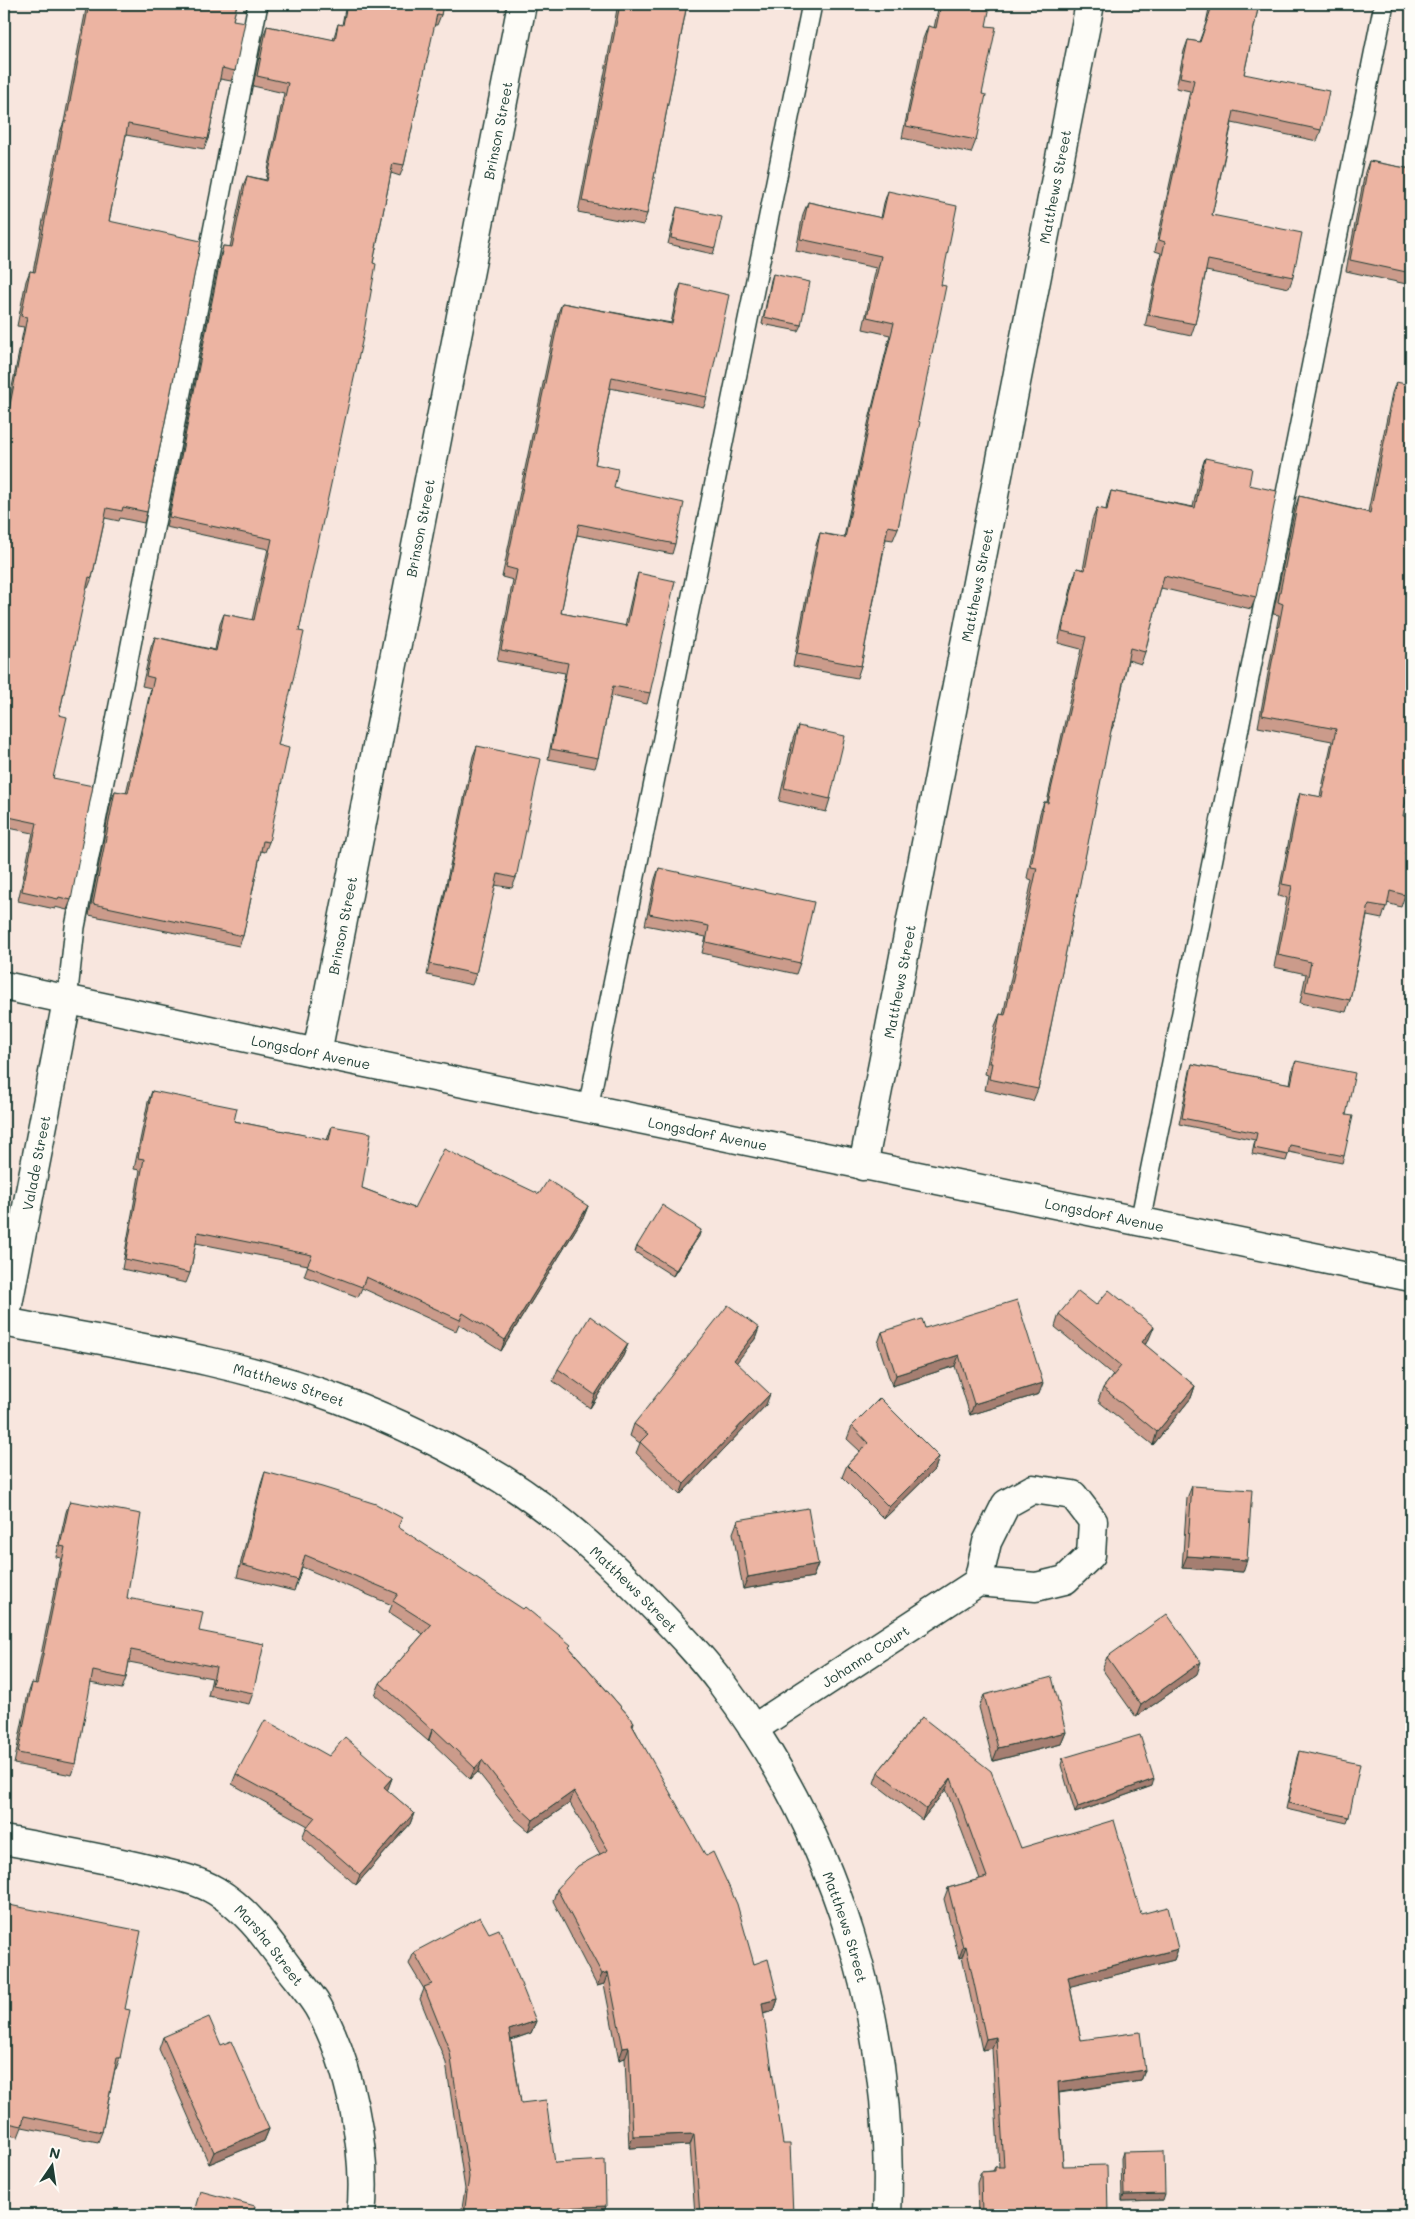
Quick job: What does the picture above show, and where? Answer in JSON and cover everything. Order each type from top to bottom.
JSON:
[{"type":"street","name":"Brinson Street","points":[[317,1053],[522,4]]},
{"type":"street","name":"Matthews Street","points":[[863,1166],[1090,4]]},
{"type":"street","name":"Longsdorf Avenue","points":[[4,986],[67,1001],[863,1166],[1411,1277]]},
{"type":"street","name":"Valade Street","points":[[4,1323],[67,1001]]},
{"type":"street","name":"Matthews Street","points":[[4,1323],[178,1354],[271,1376],[341,1400],[445,1447],[510,1485],[554,1516],[608,1562],[689,1644],[722,1684],[753,1729],[787,1788],[816,1846],[846,1924],[865,1986],[880,2067],[888,2132],[887,2215]]},
{"type":"street","points":[[1033,1489],[1073,1495],[1093,1521],[1091,1555],[1065,1580],[1036,1587],[978,1582],[987,1542],[1006,1504],[1033,1489]]},
{"type":"street","name":"Johanna Court","points":[[753,1729],[978,1582]]},
{"type":"street","name":"Marsha Street","points":[[4,1840],[109,1859],[173,1875],[216,1891],[240,1909],[259,1928],[318,2007],[347,2077],[359,2140],[364,2190],[361,2215]]},
{"type":"lane","points":[[67,1001],[75,927],[258,4]]},
{"type":"lane","points":[[588,1108],[812,4]]},
{"type":"lane","points":[[1140,1222],[1384,4]]},
{"type":"building","points":[[89,4],[237,4],[233,20],[245,22],[235,71],[222,68],[208,139],[128,124],[109,221],[201,241],[147,512],[123,507],[122,511],[107,508],[92,578],[89,577],[59,715],[67,717],[53,778],[93,786],[71,900],[22,891],[37,823],[4,816],[4,436],[27,317],[21,316],[30,271],[35,272]]},
{"type":"building","points":[[347,4],[443,4],[441,15],[437,14],[404,165],[393,163],[373,263],[376,264],[363,337],[299,631],[304,632],[278,745],[289,748],[269,842],[263,841],[243,936],[93,904],[115,791],[128,793],[154,678],[146,676],[155,637],[216,651],[224,614],[254,620],[272,539],[169,517],[223,246],[232,247],[247,176],[267,181],[288,83],[257,76],[267,26],[335,40],[338,24],[343,25]]},
{"type":"building","points":[[620,4],[687,4],[647,214],[582,201]]},
{"type":"building","points":[[941,4],[981,4],[990,6],[986,26],[996,27],[982,94],[986,95],[976,140],[906,126],[928,26],[936,28]]},
{"type":"building","points":[[1212,4],[1259,4],[1244,74],[1329,91],[1321,130],[1234,111],[1212,215],[1302,233],[1293,277],[1208,260],[1195,324],[1149,315],[1165,242],[1159,240],[1194,80],[1180,77],[1188,40],[1200,42]]},
{"type":"building","points":[[1369,161],[1411,169],[1411,273],[1350,260]]},
{"type":"building","points":[[888,191],[957,206],[941,285],[946,286],[898,528],[888,526],[861,666],[797,654],[820,533],[845,538],[872,412],[894,323],[867,317],[881,256],[800,239],[808,202],[882,218]]},
{"type":"building","points":[[677,207],[722,217],[715,248],[671,238]]},
{"type":"building","points":[[773,274],[810,282],[801,325],[764,317]]},
{"type":"building","points":[[681,284],[729,295],[707,397],[612,377],[595,464],[618,469],[614,488],[684,503],[675,544],[579,524],[561,613],[627,626],[638,573],[675,581],[650,693],[613,686],[598,758],[551,749],[568,663],[501,650],[517,570],[506,567],[562,303],[672,324]]},
{"type":"building","points":[[1396,382],[1411,385],[1411,763],[1405,789],[1408,790],[1403,816],[1411,817],[1405,854],[1411,856],[1411,865],[1405,895],[1390,891],[1387,907],[1369,904],[1350,1000],[1305,991],[1311,962],[1278,955],[1292,886],[1282,884],[1300,793],[1322,797],[1336,729],[1262,715],[1283,604],[1278,602],[1299,496],[1370,513]]},
{"type":"building","points":[[1205,458],[1252,468],[1249,485],[1277,491],[1256,597],[1164,576],[1145,652],[1130,648],[1115,722],[1113,721],[1038,1089],[989,1079],[992,1063],[990,1063],[1000,1014],[1005,1015],[1037,868],[1031,867],[1044,802],[1048,803],[1086,637],[1062,631],[1077,568],[1085,570],[1097,508],[1107,510],[1111,491],[1195,508]]},
{"type":"building","points":[[798,726],[845,736],[830,799],[784,788]]},
{"type":"building","points":[[477,746],[541,759],[516,878],[498,874],[476,974],[430,964]]},
{"type":"building","points":[[659,868],[814,902],[800,963],[706,942],[709,926],[649,914]]},
{"type":"building","points":[[1296,1061],[1355,1073],[1346,1115],[1353,1116],[1344,1156],[1290,1145],[1288,1155],[1254,1148],[1257,1133],[1182,1118],[1192,1064],[1291,1084]]},
{"type":"building","points":[[152,1091],[237,1108],[234,1121],[329,1140],[332,1126],[371,1133],[362,1188],[414,1208],[444,1149],[539,1194],[548,1180],[588,1206],[505,1340],[463,1313],[460,1320],[366,1277],[362,1287],[307,1266],[312,1255],[198,1232],[190,1273],[125,1259],[144,1159],[138,1158]]},
{"type":"building","points":[[662,1205],[701,1230],[676,1270],[637,1246]]},
{"type":"building","points":[[1109,1290],[1154,1327],[1142,1342],[1195,1386],[1157,1432],[1103,1388],[1121,1366],[1059,1314],[1078,1291],[1096,1305]]},
{"type":"building","points":[[1017,1300],[1043,1383],[974,1404],[959,1355],[896,1375],[882,1332],[922,1319],[925,1328]]},
{"type":"building","points":[[728,1305],[759,1328],[734,1360],[770,1394],[684,1484],[640,1442],[648,1434],[634,1424]]},
{"type":"building","points":[[590,1316],[628,1344],[595,1395],[558,1369]]},
{"type":"building","points":[[880,1398],[939,1457],[889,1507],[847,1465],[868,1443],[852,1426]]},
{"type":"building","points":[[265,1472],[376,1504],[402,1518],[398,1527],[523,1609],[525,1607],[571,1645],[569,1647],[634,1722],[632,1725],[706,1856],[713,1852],[737,1904],[754,1964],[768,1959],[778,1999],[762,2003],[783,2144],[790,2144],[793,2215],[700,2215],[694,2134],[633,2136],[629,2047],[623,2048],[608,1972],[602,1974],[557,1889],[578,1866],[608,1850],[574,1791],[533,1820],[519,1807],[482,1760],[475,1768],[433,1728],[432,1730],[380,1683],[431,1625],[393,1601],[398,1594],[305,1555],[298,1580],[242,1565]]},
{"type":"building","points":[[1192,1486],[1252,1490],[1247,1560],[1187,1556]]},
{"type":"building","points":[[70,1501],[141,1514],[127,1598],[203,1612],[199,1631],[264,1644],[253,1693],[212,1685],[216,1667],[131,1650],[126,1678],[93,1671],[76,1764],[18,1753],[32,1683],[37,1684],[65,1547],[60,1546]]},
{"type":"building","points":[[808,1508],[818,1564],[748,1577],[738,1520]]},
{"type":"building","points":[[1167,1614],[1201,1662],[1141,1705],[1107,1657]]},
{"type":"building","points":[[1052,1677],[1066,1732],[998,1748],[984,1695]]},
{"type":"building","points":[[922,1717],[991,1771],[1021,1848],[1114,1820],[1141,1914],[1168,1907],[1178,1949],[1068,1977],[1081,2040],[1140,2032],[1145,2070],[1058,2082],[1063,2166],[1107,2165],[1108,2215],[982,2215],[981,2172],[995,2171],[995,2167],[1004,2167],[996,2037],[986,2039],[966,1946],[963,1947],[948,1888],[987,1877],[951,1778],[926,1809],[878,1772]]},
{"type":"building","points":[[265,1720],[329,1756],[345,1737],[392,1778],[384,1787],[414,1813],[360,1875],[306,1828],[315,1817],[236,1774]]},
{"type":"building","points":[[1140,1735],[1154,1779],[1078,1807],[1063,1758]]},
{"type":"building","points":[[1299,1751],[1360,1764],[1349,1817],[1288,1803]]},
{"type":"building","points":[[4,1904],[141,1931],[125,2009],[130,2010],[120,2058],[117,2058],[102,2132],[24,2116],[22,2126],[8,2123],[4,2142]]},
{"type":"building","points":[[480,1917],[489,1933],[499,1929],[536,2021],[509,2030],[521,2103],[546,2100],[555,2163],[605,2160],[606,2206],[558,2208],[557,2215],[464,2215],[469,2177],[450,2052],[424,1987],[432,1984],[414,1952]]},
{"type":"building","points":[[209,2017],[221,2045],[231,2041],[269,2129],[214,2152],[163,2037]]},
{"type":"building","points":[[1164,2151],[1165,2194],[1124,2195],[1123,2152]]},
{"type":"building","points":[[4,2191],[8,2192],[4,2214]]},
{"type":"building","points":[[200,2191],[255,2206],[253,2215],[193,2215]]}]
